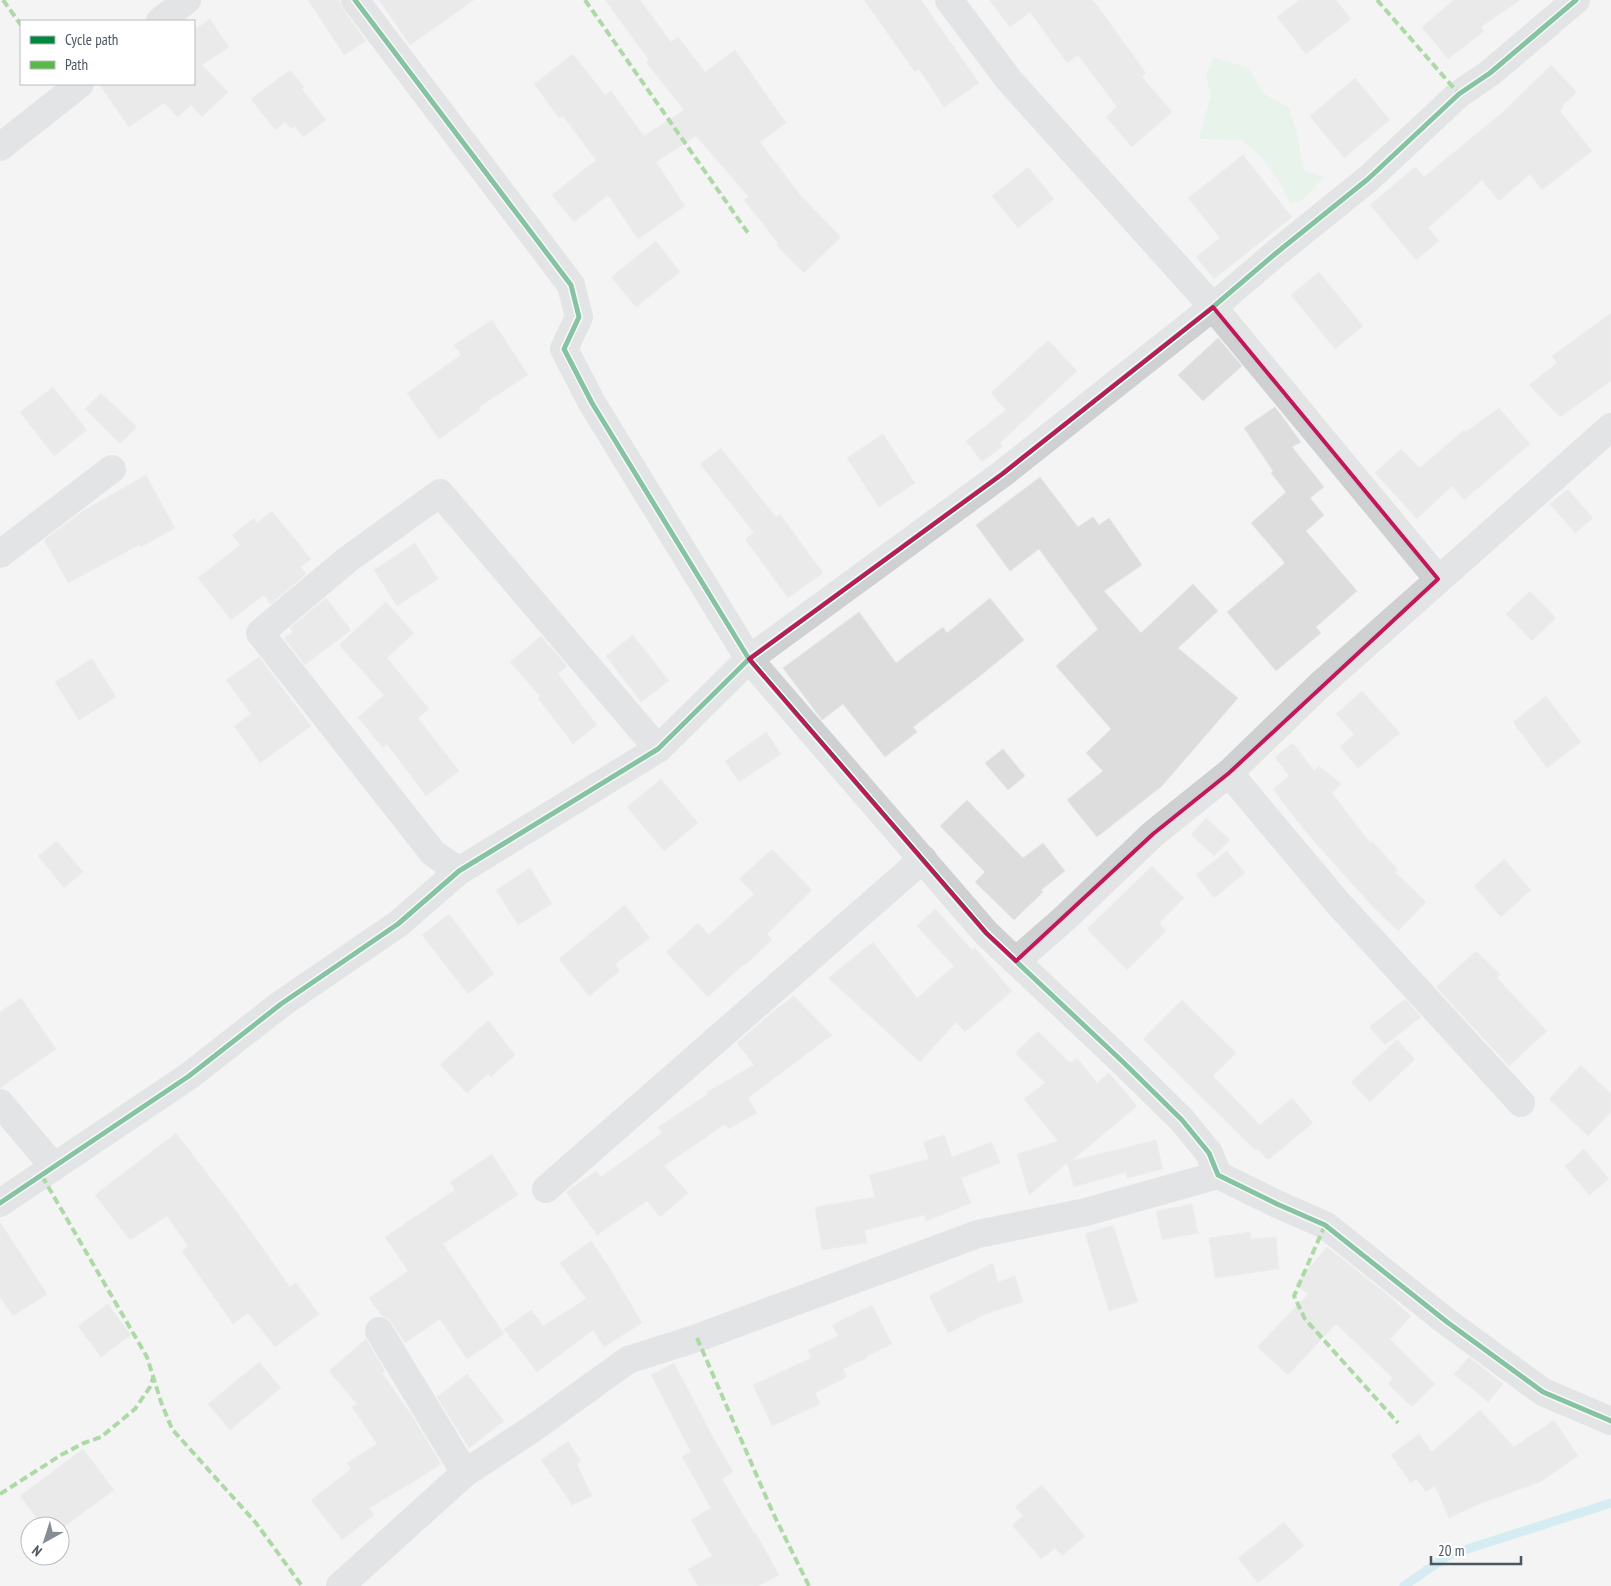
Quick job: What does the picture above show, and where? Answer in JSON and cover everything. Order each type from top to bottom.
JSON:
[{"type":"street","points":[[161,20],[187,0]]},
{"type":"street","points":[[950,0],[1009,80],[1213,307],[1438,579]]},
{"type":"street","points":[[0,1203],[189,1076],[280,1004],[398,924],[459,871],[658,749],[749,659],[1002,474],[1213,307],[1368,179],[1459,94],[1490,73],[1576,0]]},
{"type":"street","points":[[358,1],[571,285],[579,318],[564,349],[592,403],[749,659],[986,933],[1182,1120],[1209,1153],[1218,1175],[1325,1225],[1447,1322],[1543,1392],[1611,1421]]},
{"type":"street","points":[[0,147],[79,85]]},
{"type":"street","points":[[1016,961],[1065,918],[1153,834],[1229,773],[1320,685],[1611,427]]},
{"type":"street","points":[[0,554],[112,470]]},
{"type":"street","points":[[459,871],[433,853],[260,633],[347,560],[440,493],[658,749]]},
{"type":"street","points":[[1229,773],[1337,902],[1521,1103]]},
{"type":"street","points":[[546,1189],[923,859]]},
{"type":"street","points":[[0,1103],[54,1167]]},
{"type":"street","points":[[340,1586],[466,1473],[535,1427],[628,1360],[715,1332],[978,1234],[1086,1212],[1218,1175]]},
{"type":"street","points":[[379,1330],[466,1473]]},
{"type":"highlighted area","points":[[1213,307],[1438,579],[1229,773],[1153,834],[1016,961],[986,933],[749,659],[1002,474]]},
{"type":"green space","points":[[1213,57],[1249,68],[1264,94],[1289,107],[1298,138],[1303,170],[1324,177],[1300,202],[1290,203],[1281,185],[1263,159],[1242,140],[1199,139],[1211,95],[1206,77]]},
{"type":"building","points":[[308,0],[339,0],[343,9],[366,41],[344,55]]},
{"type":"building","points":[[379,0],[474,0],[410,45]]},
{"type":"building","points":[[605,0],[640,0],[671,42],[678,37],[705,72],[735,50],[786,123],[760,142],[801,196],[841,237],[804,273],[776,245],[778,243],[744,200],[749,197],[696,136],[656,162],[685,206],[638,239],[608,195],[574,222],[552,195],[596,160],[563,116],[559,118],[534,84],[573,54],[605,95],[611,91],[644,136],[684,110],[646,62],[649,60]]},
{"type":"building","points":[[864,0],[921,0],[979,83],[944,107],[919,69],[915,72]]},
{"type":"building","points":[[989,0],[1093,0],[1146,73],[1142,77],[1172,112],[1132,147],[1106,117],[1117,107],[1078,55],[1067,63],[1030,12],[1010,27]]},
{"type":"building","points":[[1299,0],[1336,0],[1351,19],[1306,54],[1277,17]]},
{"type":"building","points":[[1454,0],[1520,0],[1481,27],[1484,31],[1448,59],[1422,27]]},
{"type":"building","points":[[210,19],[229,47],[202,65],[228,92],[202,117],[191,105],[178,117],[164,103],[129,127],[100,85],[195,85],[195,29]]},
{"type":"building","points":[[1551,65],[1577,92],[1562,106],[1563,108],[1560,111],[1592,151],[1542,190],[1530,174],[1499,201],[1482,180],[1428,228],[1439,241],[1416,260],[1370,205],[1415,167],[1424,177],[1503,112]]},
{"type":"building","points":[[290,70],[326,120],[303,137],[295,126],[291,129],[285,122],[275,130],[251,99]]},
{"type":"building","points":[[1355,78],[1390,120],[1344,158],[1310,116]]},
{"type":"building","points":[[1243,155],[1292,217],[1214,279],[1196,257],[1220,238],[1188,198]]},
{"type":"building","points":[[1028,167],[1054,199],[1018,228],[992,196]]},
{"type":"building","points":[[656,241],[680,272],[636,307],[611,277]]},
{"type":"building","points":[[1319,272],[1363,326],[1335,349],[1291,295]]},
{"type":"building","points":[[1611,313],[1611,381],[1560,417],[1529,385],[1557,363],[1552,356]]},
{"type":"building","points":[[492,320],[528,375],[479,407],[480,410],[439,439],[407,393],[461,355],[454,345]]},
{"type":"building","points":[[1218,338],[1242,366],[1203,401],[1178,375]]},
{"type":"building","points":[[1048,340],[1077,371],[1000,443],[1003,446],[982,462],[966,441],[1006,410],[991,393]]},
{"type":"building","points":[[53,387],[87,430],[54,456],[20,412]]},
{"type":"building","points":[[101,393],[137,427],[120,444],[85,409]]},
{"type":"building","points":[[1275,407],[1301,442],[1292,447],[1324,487],[1310,498],[1324,515],[1306,531],[1357,591],[1316,627],[1321,633],[1276,671],[1227,612],[1285,563],[1251,523],[1286,492],[1271,473],[1273,471],[1244,428]]},
{"type":"building","points":[[1499,408],[1530,444],[1464,500],[1452,486],[1417,519],[1375,473],[1401,449],[1420,468],[1464,430],[1466,432]]},
{"type":"building","points":[[883,434],[915,483],[879,507],[847,458]]},
{"type":"building","points":[[721,448],[776,517],[780,514],[823,573],[788,598],[745,539],[754,533],[700,464]]},
{"type":"building","points":[[146,475],[175,528],[68,583],[44,540],[83,511]]},
{"type":"building","points":[[1040,477],[1078,527],[1093,517],[1099,525],[1109,518],[1142,565],[1104,591],[1141,633],[1193,584],[1218,611],[1178,648],[1238,698],[1162,786],[1097,837],[1067,800],[1103,771],[1086,753],[1111,729],[1056,666],[1098,629],[1039,549],[1010,571],[976,525]]},
{"type":"building","points":[[1568,489],[1593,518],[1575,533],[1550,504]]},
{"type":"building","points":[[272,511],[311,559],[301,567],[306,574],[271,604],[264,595],[231,620],[198,578],[240,545],[232,535],[254,518],[257,523]]},
{"type":"building","points":[[415,543],[438,579],[397,606],[374,570]]},
{"type":"building","points":[[1530,591],[1556,618],[1532,641],[1506,614]]},
{"type":"building","points":[[326,598],[351,630],[305,665],[284,638],[293,632],[290,628]]},
{"type":"building","points":[[990,598],[1024,640],[913,727],[917,732],[885,757],[843,704],[822,720],[783,668],[859,612],[896,663],[943,627],[947,633]]},
{"type":"building","points":[[386,602],[414,633],[387,658],[429,709],[418,718],[459,771],[426,796],[387,744],[383,748],[358,717],[384,695],[339,645]]},
{"type":"building","points":[[633,635],[669,681],[641,702],[606,656]]},
{"type":"building","points":[[541,636],[567,666],[558,674],[597,725],[573,744],[538,698],[540,696],[510,662]]},
{"type":"building","points":[[259,657],[311,726],[260,763],[234,726],[251,714],[226,680]]},
{"type":"building","points":[[92,659],[116,697],[79,720],[55,682]]},
{"type":"building","points":[[1362,691],[1400,733],[1358,768],[1340,747],[1354,734],[1336,714]]},
{"type":"building","points":[[1546,696],[1581,742],[1547,768],[1513,722]]},
{"type":"building","points":[[766,732],[781,754],[739,782],[725,761]]},
{"type":"building","points":[[1293,743],[1314,771],[1319,766],[1341,784],[1332,793],[1370,843],[1372,841],[1398,870],[1395,872],[1426,902],[1398,931],[1373,907],[1305,831],[1273,789],[1289,776],[1275,757]]},
{"type":"building","points":[[1003,749],[1025,776],[1008,790],[985,763]]},
{"type":"building","points":[[661,779],[698,823],[664,851],[627,807]]},
{"type":"building","points":[[967,800],[1023,858],[1043,843],[1065,871],[1041,890],[1043,892],[1014,920],[975,882],[985,872],[940,826]]},
{"type":"building","points":[[1206,818],[1230,840],[1214,856],[1191,835]]},
{"type":"building","points":[[57,841],[83,872],[64,888],[38,856]]},
{"type":"building","points":[[772,849],[812,890],[767,934],[772,940],[708,997],[666,952],[698,923],[709,935],[754,894],[739,879]]},
{"type":"building","points":[[1227,851],[1245,873],[1214,898],[1196,875]]},
{"type":"building","points":[[1504,859],[1531,890],[1501,917],[1474,886]]},
{"type":"building","points":[[1152,866],[1184,898],[1159,923],[1166,931],[1127,970],[1087,929]]},
{"type":"building","points":[[530,868],[552,904],[518,925],[496,890]]},
{"type":"building","points":[[625,905],[650,938],[615,964],[620,971],[589,996],[559,959]]},
{"type":"building","points":[[935,909],[972,950],[975,948],[1012,991],[965,1032],[956,1022],[920,1062],[828,978],[873,942],[917,998],[954,966],[917,926]]},
{"type":"building","points":[[449,914],[494,973],[468,994],[422,935]]},
{"type":"building","points":[[1476,951],[1500,974],[1497,978],[1547,1031],[1509,1066],[1436,987]]},
{"type":"building","points":[[794,996],[832,1035],[748,1098],[757,1113],[728,1129],[725,1124],[664,1166],[688,1193],[660,1217],[647,1201],[597,1235],[566,1192],[596,1171],[601,1177],[662,1133],[658,1127],[708,1094],[707,1092],[754,1065],[737,1043]]},
{"type":"building","points":[[21,998],[56,1049],[0,1088],[0,1012]]},
{"type":"building","points":[[1405,999],[1421,1017],[1385,1045],[1369,1027]]},
{"type":"building","points":[[1182,1000],[1236,1053],[1213,1076],[1260,1125],[1292,1098],[1313,1123],[1268,1160],[1258,1149],[1256,1151],[1143,1039]]},
{"type":"building","points":[[488,1020],[515,1055],[491,1077],[488,1074],[467,1093],[440,1065]]},
{"type":"building","points":[[1038,1031],[1070,1063],[1077,1058],[1097,1083],[1109,1073],[1137,1106],[1071,1161],[1156,1140],[1163,1169],[1127,1178],[1126,1172],[1074,1187],[1067,1163],[1029,1195],[1017,1154],[1058,1141],[1024,1099],[1045,1083],[1015,1053]]},
{"type":"building","points":[[1397,1040],[1415,1059],[1370,1102],[1351,1082]]},
{"type":"building","points":[[1581,1065],[1611,1094],[1611,1112],[1588,1136],[1549,1099]]},
{"type":"building","points":[[176,1133],[239,1215],[290,1287],[296,1283],[319,1314],[275,1347],[248,1313],[233,1324],[182,1251],[188,1246],[167,1216],[130,1240],[95,1195]]},
{"type":"building","points":[[944,1135],[952,1157],[992,1142],[1000,1163],[961,1178],[971,1203],[926,1221],[924,1215],[865,1230],[867,1243],[822,1250],[815,1207],[875,1197],[869,1175],[929,1159],[923,1142]]},
{"type":"building","points":[[1584,1149],[1609,1179],[1589,1195],[1565,1166]]},
{"type":"building","points":[[492,1154],[518,1195],[443,1244],[504,1334],[467,1359],[440,1319],[405,1343],[392,1323],[382,1316],[369,1298],[408,1271],[385,1237],[455,1190],[450,1182]]},
{"type":"building","points":[[1192,1204],[1198,1233],[1162,1240],[1156,1211]]},
{"type":"building","points":[[0,1222],[47,1294],[13,1316],[0,1297]]},
{"type":"building","points":[[1113,1225],[1138,1302],[1109,1311],[1085,1234]]},
{"type":"building","points":[[1250,1232],[1251,1239],[1276,1237],[1279,1269],[1215,1278],[1209,1238]]},
{"type":"building","points":[[591,1241],[609,1267],[642,1323],[604,1347],[593,1330],[537,1372],[504,1329],[531,1310],[543,1326],[586,1299],[560,1263]]},
{"type":"building","points":[[1327,1247],[1411,1316],[1390,1339],[1435,1384],[1412,1407],[1388,1384],[1393,1378],[1336,1324],[1288,1375],[1257,1347],[1308,1294],[1295,1284]]},
{"type":"building","points":[[993,1263],[998,1282],[1015,1276],[1023,1302],[986,1314],[948,1333],[929,1296]]},
{"type":"building","points":[[108,1304],[131,1335],[101,1357],[78,1326]]},
{"type":"building","points":[[872,1305],[892,1344],[843,1369],[847,1377],[815,1393],[820,1404],[772,1426],[753,1385],[811,1358],[808,1350],[838,1336],[832,1325]]},
{"type":"building","points":[[366,1339],[385,1371],[382,1373],[412,1416],[441,1464],[369,1508],[374,1515],[342,1540],[311,1500],[351,1469],[347,1463],[377,1444],[352,1407],[357,1404],[329,1371]]},
{"type":"building","points":[[1469,1357],[1503,1384],[1488,1402],[1454,1374]]},
{"type":"building","points":[[259,1362],[281,1388],[230,1430],[208,1404]]},
{"type":"building","points":[[674,1363],[733,1472],[722,1479],[754,1533],[756,1533],[779,1575],[758,1586],[698,1586],[688,1569],[712,1556],[691,1520],[711,1508],[682,1457],[691,1452],[651,1375]]},
{"type":"building","points":[[467,1374],[504,1421],[469,1448],[437,1397]]},
{"type":"building","points":[[1480,1410],[1514,1447],[1554,1420],[1578,1456],[1540,1482],[1479,1504],[1449,1518],[1435,1486],[1426,1492],[1416,1479],[1411,1483],[1391,1455],[1419,1434],[1432,1452]]},
{"type":"building","points":[[568,1441],[581,1461],[577,1464],[592,1496],[572,1505],[541,1460]]},
{"type":"building","points":[[83,1449],[114,1490],[70,1522],[70,1516],[35,1516],[20,1496]]},
{"type":"building","points":[[1042,1485],[1085,1536],[1062,1556],[1055,1548],[1041,1559],[1012,1525],[1023,1516],[1015,1507]]},
{"type":"building","points":[[1284,1522],[1304,1546],[1258,1583],[1238,1558]]},
{"type":"waterway","points":[[1404,1586],[1449,1555],[1611,1503]]},
{"type":"marked path","points":[[3,0],[20,24]]},
{"type":"marked path","points":[[585,0],[748,233]]},
{"type":"marked path","points":[[1377,0],[1459,94]]},
{"type":"marked path","points":[[42,1176],[147,1357],[161,1402],[172,1429],[256,1523],[302,1586]]},
{"type":"marked path","points":[[1325,1225],[1294,1296],[1305,1319],[1398,1423]]},
{"type":"marked path","points":[[697,1338],[773,1513],[809,1586]]},
{"type":"marked path","points":[[0,1494],[61,1455],[84,1443],[101,1437],[135,1409],[150,1387],[153,1378]]},
{"type":"cycle path","points":[[355,0],[571,285],[579,317],[564,349],[592,403],[749,659],[986,933],[1182,1120],[1209,1153],[1218,1175],[1325,1225],[1447,1322],[1543,1392],[1611,1421]]},
{"type":"cycle path","points":[[0,1203],[189,1076],[281,1004],[398,924],[459,871],[658,749],[749,659],[1002,474],[1213,307],[1368,179],[1459,94],[1490,73],[1576,0]]}]
